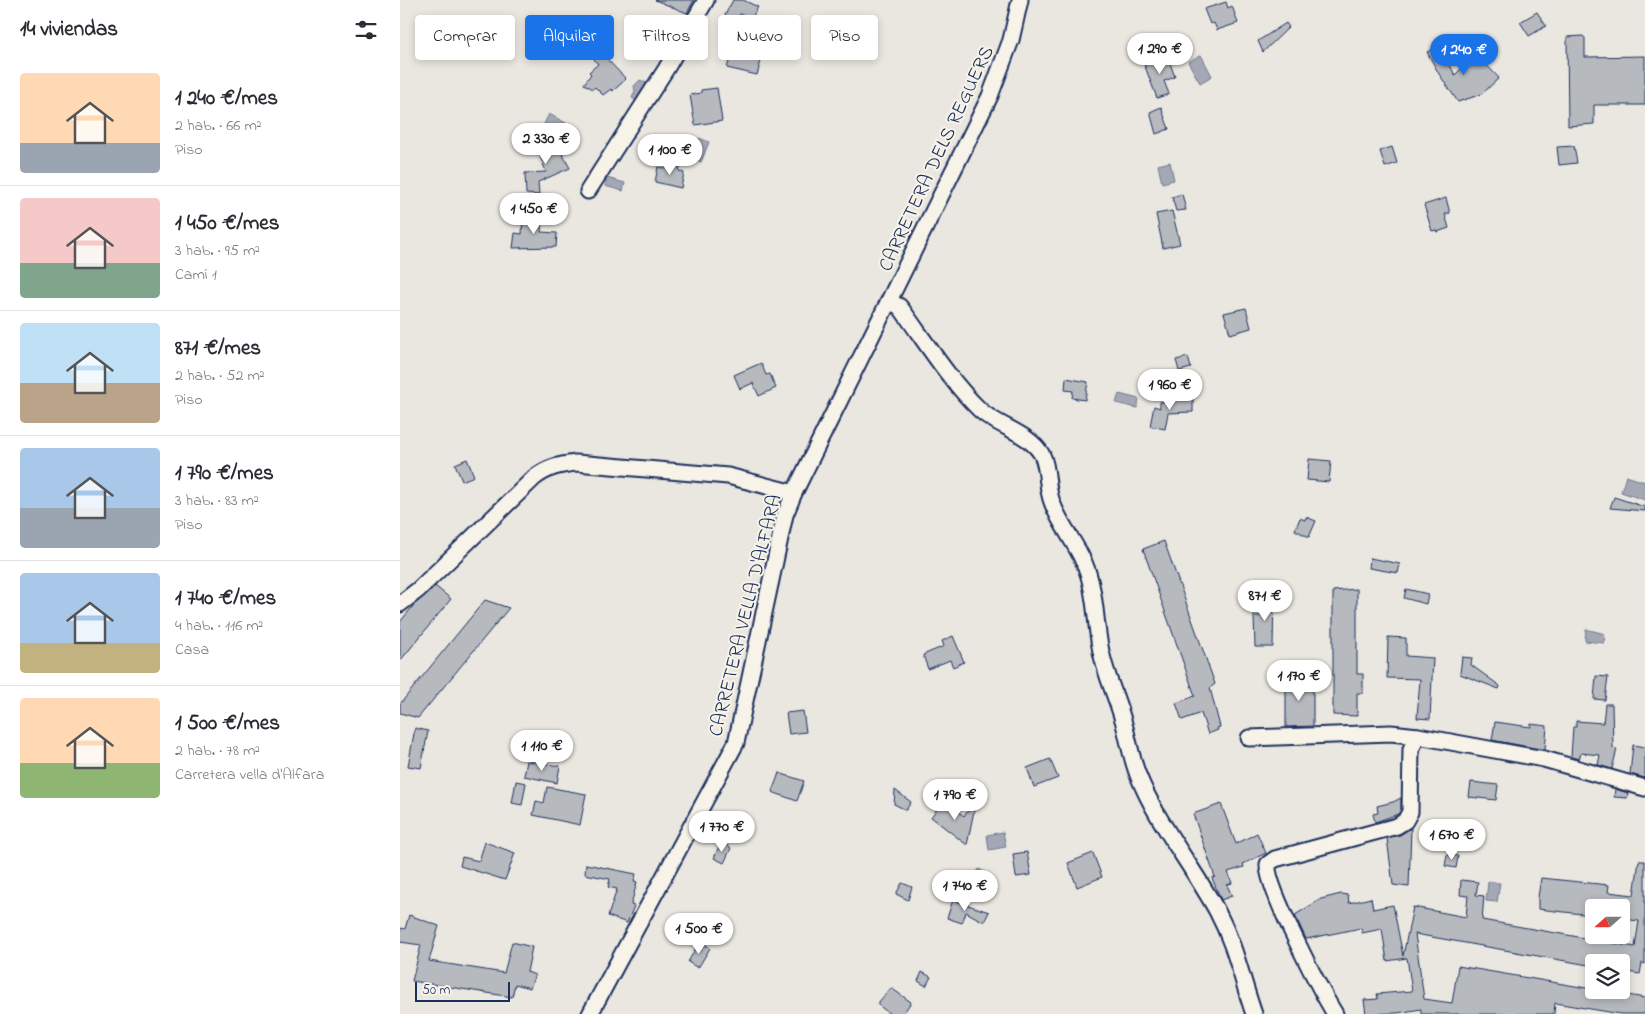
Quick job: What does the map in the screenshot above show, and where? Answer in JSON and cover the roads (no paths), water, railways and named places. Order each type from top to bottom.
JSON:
[{"type":"street","points":[[588,191],[666,69],[706,0]]},
{"type":"street","name":"CARRETERA DELS REGUERS","points":[[889,302],[998,79],[1020,0]]},
{"type":"street","points":[[889,302],[899,306],[973,403],[994,421],[1032,443],[1041,454],[1046,468],[1048,491],[1055,510],[1073,539],[1087,570],[1094,596],[1102,656],[1123,720],[1137,774],[1150,802],[1202,884],[1227,931],[1236,953],[1254,1014]]},
{"type":"street","name":"CARRETERA VELLA D'ALFARA","points":[[590,1014],[736,743],[785,515],[794,492],[889,302]]},
{"type":"street","points":[[400,604],[418,590],[534,478],[556,465],[576,462],[728,476],[794,492]]},
{"type":"street","points":[[1249,738],[1390,733],[1418,736],[1544,759],[1645,788]]},
{"type":"street","points":[[1335,1014],[1323,994],[1271,886],[1268,864],[1275,859],[1397,826],[1405,821],[1410,812],[1411,749],[1418,736]]}]
